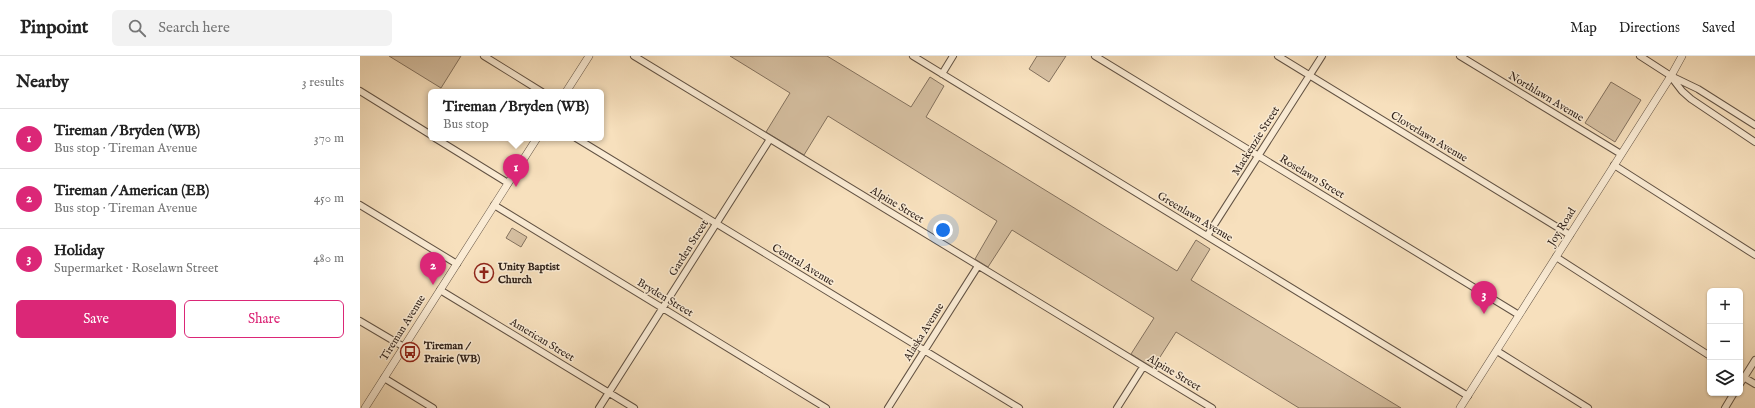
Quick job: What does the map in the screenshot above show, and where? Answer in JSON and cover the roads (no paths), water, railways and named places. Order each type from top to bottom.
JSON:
[{"type":"street","points":[[484,56],[537,89]]},
{"type":"street","points":[[568,89],[589,56]]},
{"type":"street","name":"Alpine Street","points":[[634,56],[1212,408]]},
{"type":"street","name":"Greenlawn Avenue","points":[[913,56],[1468,396]]},
{"type":"street","points":[[942,74],[953,56]]},
{"type":"street","name":"Roselawn Street","points":[[1095,56],[1519,315]]},
{"type":"street","name":"Cloverlawn Avenue","points":[[1278,56],[1570,235]]},
{"type":"street","name":"Mackenzie Street","points":[[1207,236],[1322,56]]},
{"type":"street","name":"Northlawn Avenue","points":[[1460,56],[1621,154]]},
{"type":"street","points":[[1640,56],[1671,76],[1698,89],[1755,125]]},
{"type":"street","name":"Joy Road","points":[[1460,408],[1683,57]]},
{"type":"street","points":[[1671,76],[1682,91],[1691,99],[1755,142]]},
{"type":"street","points":[[360,91],[428,133]]},
{"type":"street","name":"Garden Street","points":[[599,408],[770,139]]},
{"type":"street","points":[[440,141],[508,183]]},
{"type":"street","name":"Tireman Avenue","points":[[365,408],[535,141]]},
{"type":"street","name":"Central Avenue","points":[[581,141],[1019,408]]},
{"type":"street","points":[[1614,165],[1755,255]]},
{"type":"street","points":[[360,205],[457,264]]},
{"type":"street","name":"Bryden Street","points":[[494,205],[826,408]]},
{"type":"street","points":[[1556,257],[1707,354]]},
{"type":"street","name":"Alaska Avenue","points":[[888,408],[978,266]]},
{"type":"street","name":"American Street","points":[[440,290],[634,408]]},
{"type":"street","points":[[360,321],[404,347]]},
{"type":"street","points":[[1497,350],[1588,408]]},
{"type":"street","points":[[1743,375],[1755,360]]},
{"type":"street","points":[[1117,408],[1143,367]]},
{"type":"street","points":[[1743,377],[1755,384]]},
{"type":"street","points":[[384,378],[433,408]]},
{"type":"street","points":[[1725,408],[1732,396]]},
{"type":"place","name":"Tireman / Bryden (WB)","points":[[516,187]]},
{"type":"place","name":"Unity Baptist Church","points":[[484,273]]},
{"type":"place","name":"Tireman / American (EB)","points":[[433,285]]},
{"type":"place","name":"Holiday","points":[[1484,314]]},
{"type":"place","name":"Tireman / Prairie (WB)","points":[[410,352]]}]
